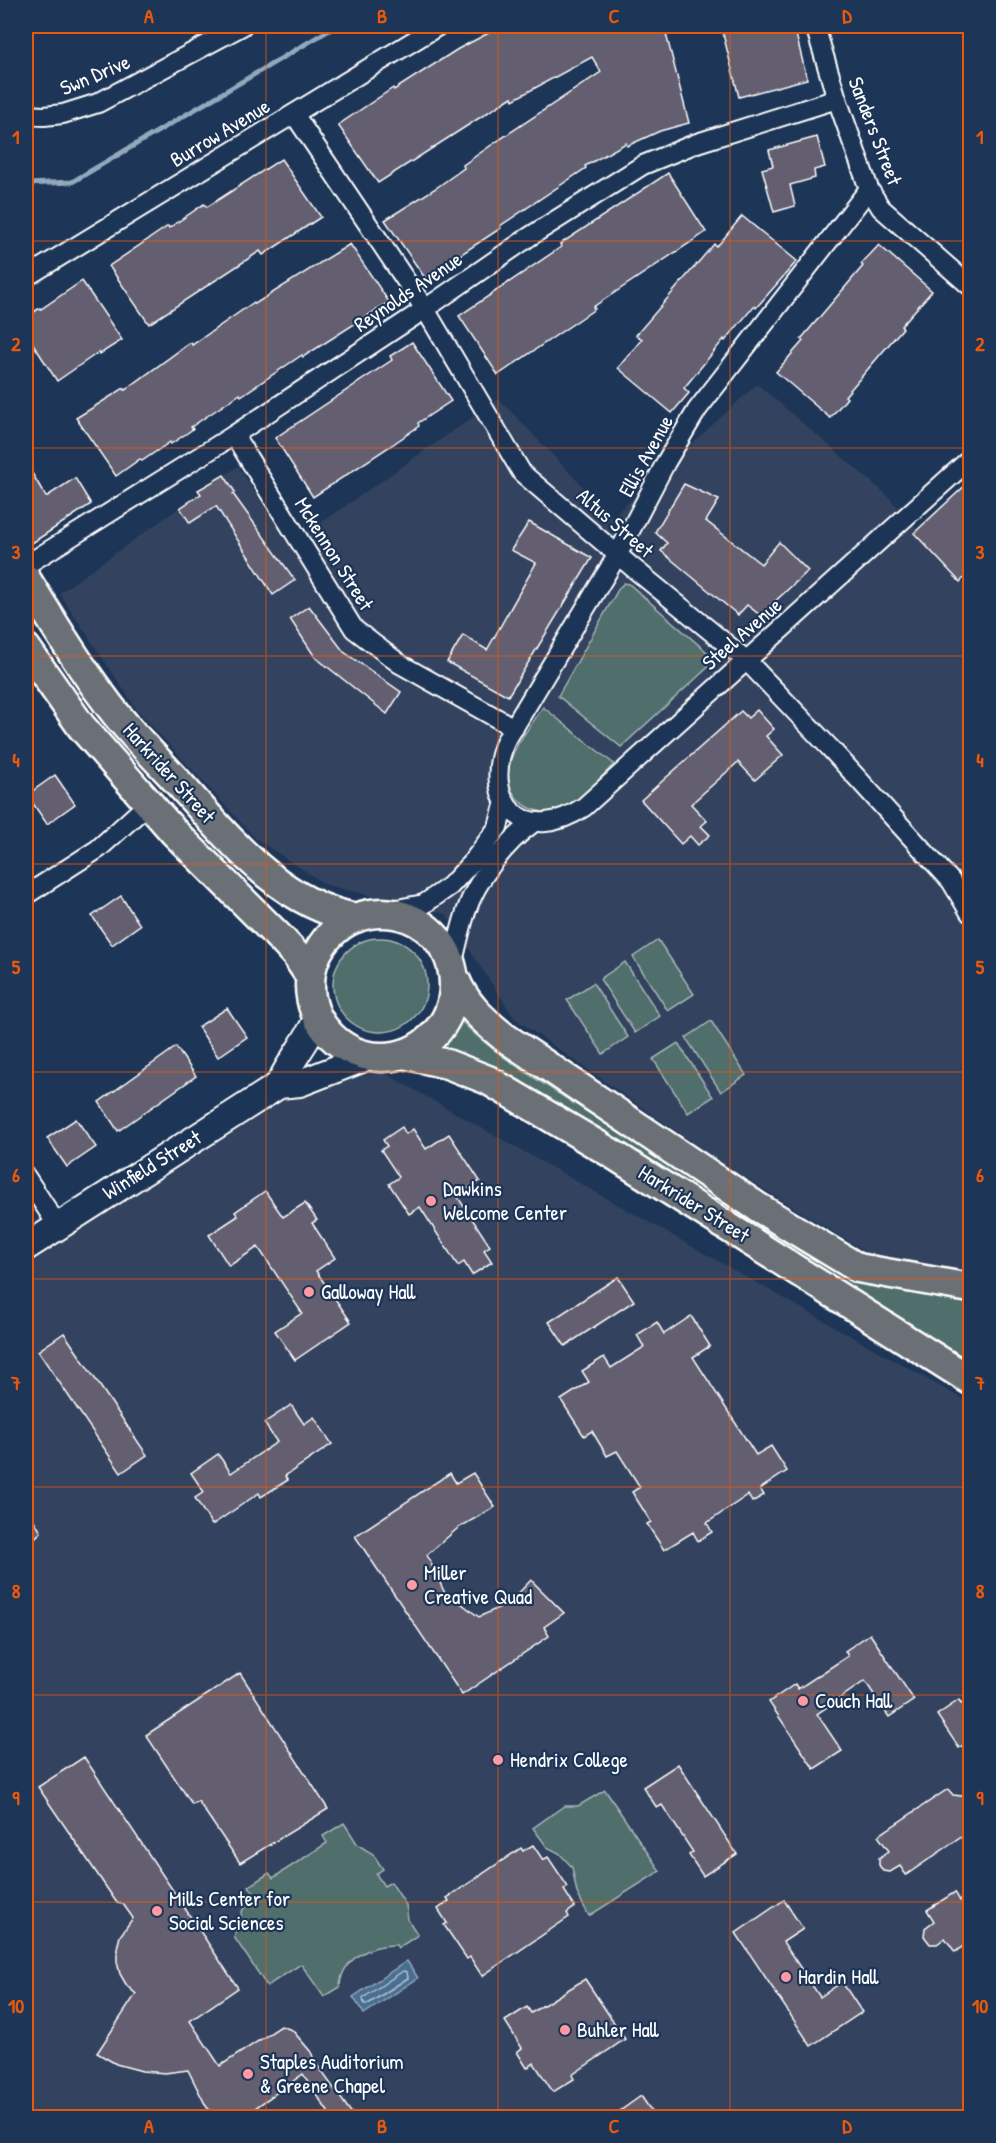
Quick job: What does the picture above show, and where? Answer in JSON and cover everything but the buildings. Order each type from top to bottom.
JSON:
[{"type":"main road","name":"Harkrider Street","points":[[26,579],[104,700],[216,824],[256,864],[282,886],[324,910],[366,915]]},
{"type":"main road","name":"Harkrider Street","points":[[26,648],[81,726],[174,832],[296,955],[310,976]]},
{"type":"main road","points":[[396,914],[416,921],[433,934],[446,951],[453,973],[454,994],[447,1017],[433,1036],[414,1050],[404,1054],[379,1058],[367,1057],[348,1049],[331,1037],[317,1019],[311,1001],[310,976],[322,944],[339,927],[366,915],[396,914]]},
{"type":"main road","name":"Harkrider Street","points":[[453,973],[461,993],[475,1011],[504,1037],[756,1206],[858,1268],[970,1288]]},
{"type":"main road","name":"Harkrider Street","points":[[404,1054],[447,1064],[488,1080],[611,1153],[970,1380]]},
{"type":"street","name":"Swn Drive","points":[[26,114],[44,116],[63,114],[98,103],[242,26]]},
{"type":"street","name":"Burrow Avenue","points":[[26,277],[438,26]]},
{"type":"street","name":"Sanders Street","points":[[815,26],[837,99],[869,189],[881,208],[970,286]]},
{"type":"street","name":"Reynolds Avenue","points":[[26,566],[234,435],[425,309],[529,237],[643,165],[697,143],[837,99]]},
{"type":"street","name":"Altus Street","points":[[294,114],[425,309],[522,473],[746,660],[951,881],[970,913]]},
{"type":"street","name":"Ellis Avenue","points":[[505,802],[499,786],[498,767],[503,749],[618,554],[666,462],[697,410],[869,189]]},
{"type":"street","name":"Mckennon Street","points":[[234,435],[354,629],[399,664],[514,728]]},
{"type":"street","name":"Steel Avenue","points":[[533,823],[556,821],[584,807],[970,459]]},
{"type":"street","points":[[366,915],[424,904],[450,886],[490,840],[498,827],[505,802],[518,815],[533,823],[516,835],[478,886],[466,911],[453,973]]},
{"type":"street","points":[[26,896],[98,849],[149,803]]},
{"type":"street","name":"Winfield Street","points":[[279,1085],[286,1069],[310,1035],[317,1019]]},
{"type":"street","name":"Winfield Street","points":[[26,1247],[279,1085],[300,1083],[367,1057]]},
{"type":"street","points":[[26,1177],[58,1226]]},
{"type":"shaded area","points":[[757,384],[887,495],[970,590],[970,1271],[871,1255],[723,1164],[515,1019],[446,914],[326,885],[256,839],[137,710],[59,593],[238,466],[289,545],[499,399],[612,517]]},
{"type":"shaded area","name":"Hendrix College","points":[[381,1071],[970,1403],[970,2117],[26,2118],[26,1263],[294,1094]]},
{"type":"green space","points":[[624,583],[629,584],[716,660],[621,747],[558,696]]},
{"type":"green space","points":[[543,707],[614,764],[587,792],[570,806],[559,811],[537,811],[526,806],[512,790],[508,779],[514,751]]},
{"type":"green space","points":[[380,938],[398,941],[413,952],[424,967],[427,985],[424,1003],[413,1018],[398,1029],[380,1032],[362,1029],[347,1018],[336,1003],[333,985],[336,967],[347,952],[362,941]]},
{"type":"green space","points":[[658,940],[694,994],[668,1011],[633,957]]},
{"type":"green space","points":[[625,962],[660,1016],[635,1033],[600,979]]},
{"type":"green space","points":[[593,983],[628,1037],[603,1054],[567,1000]]},
{"type":"green space","points":[[459,1019],[489,1046],[523,1070],[846,1276],[863,1282],[970,1302],[970,1370],[437,1050],[450,1035]]},
{"type":"green space","points":[[711,1021],[746,1075],[721,1092],[686,1038]]},
{"type":"green space","points":[[678,1043],[713,1097],[688,1113],[653,1059]]},
{"type":"green space","points":[[605,1790],[660,1871],[589,1916],[577,1893],[572,1867],[559,1853],[547,1847],[533,1828],[564,1806],[578,1806]]},
{"type":"green space","points":[[344,1823],[358,1845],[373,1854],[383,1869],[376,1874],[384,1886],[391,1882],[406,1905],[408,1920],[418,1935],[398,1948],[396,1945],[386,1945],[359,1955],[346,1968],[340,1987],[324,1997],[301,1964],[267,1986],[234,1937],[243,1909],[258,1900],[249,1886],[269,1873],[273,1878],[327,1843],[323,1836]]},
{"type":"water","points":[[407,1961],[418,1978],[364,2014],[353,1997]]},
{"type":"waterway","points":[[26,184],[72,182],[336,26]]},
{"type":"place","name":"Dawkins Welcome Center","points":[[431,1201]]},
{"type":"place","name":"Galloway Hall","points":[[309,1292]]},
{"type":"place","name":"Miller Creative Quad","points":[[412,1585]]},
{"type":"place","name":"Couch Hall","points":[[803,1701]]},
{"type":"place","name":"Hendrix College","points":[[498,1760]]},
{"type":"place","name":"Mills Center for Social Sciences","points":[[157,1911]]},
{"type":"place","name":"Hardin Hall","points":[[786,1977]]},
{"type":"place","name":"Buhler Hall","points":[[565,2030]]},
{"type":"place","name":"Staples Auditorium & Greene Chapel","points":[[248,2074]]}]
